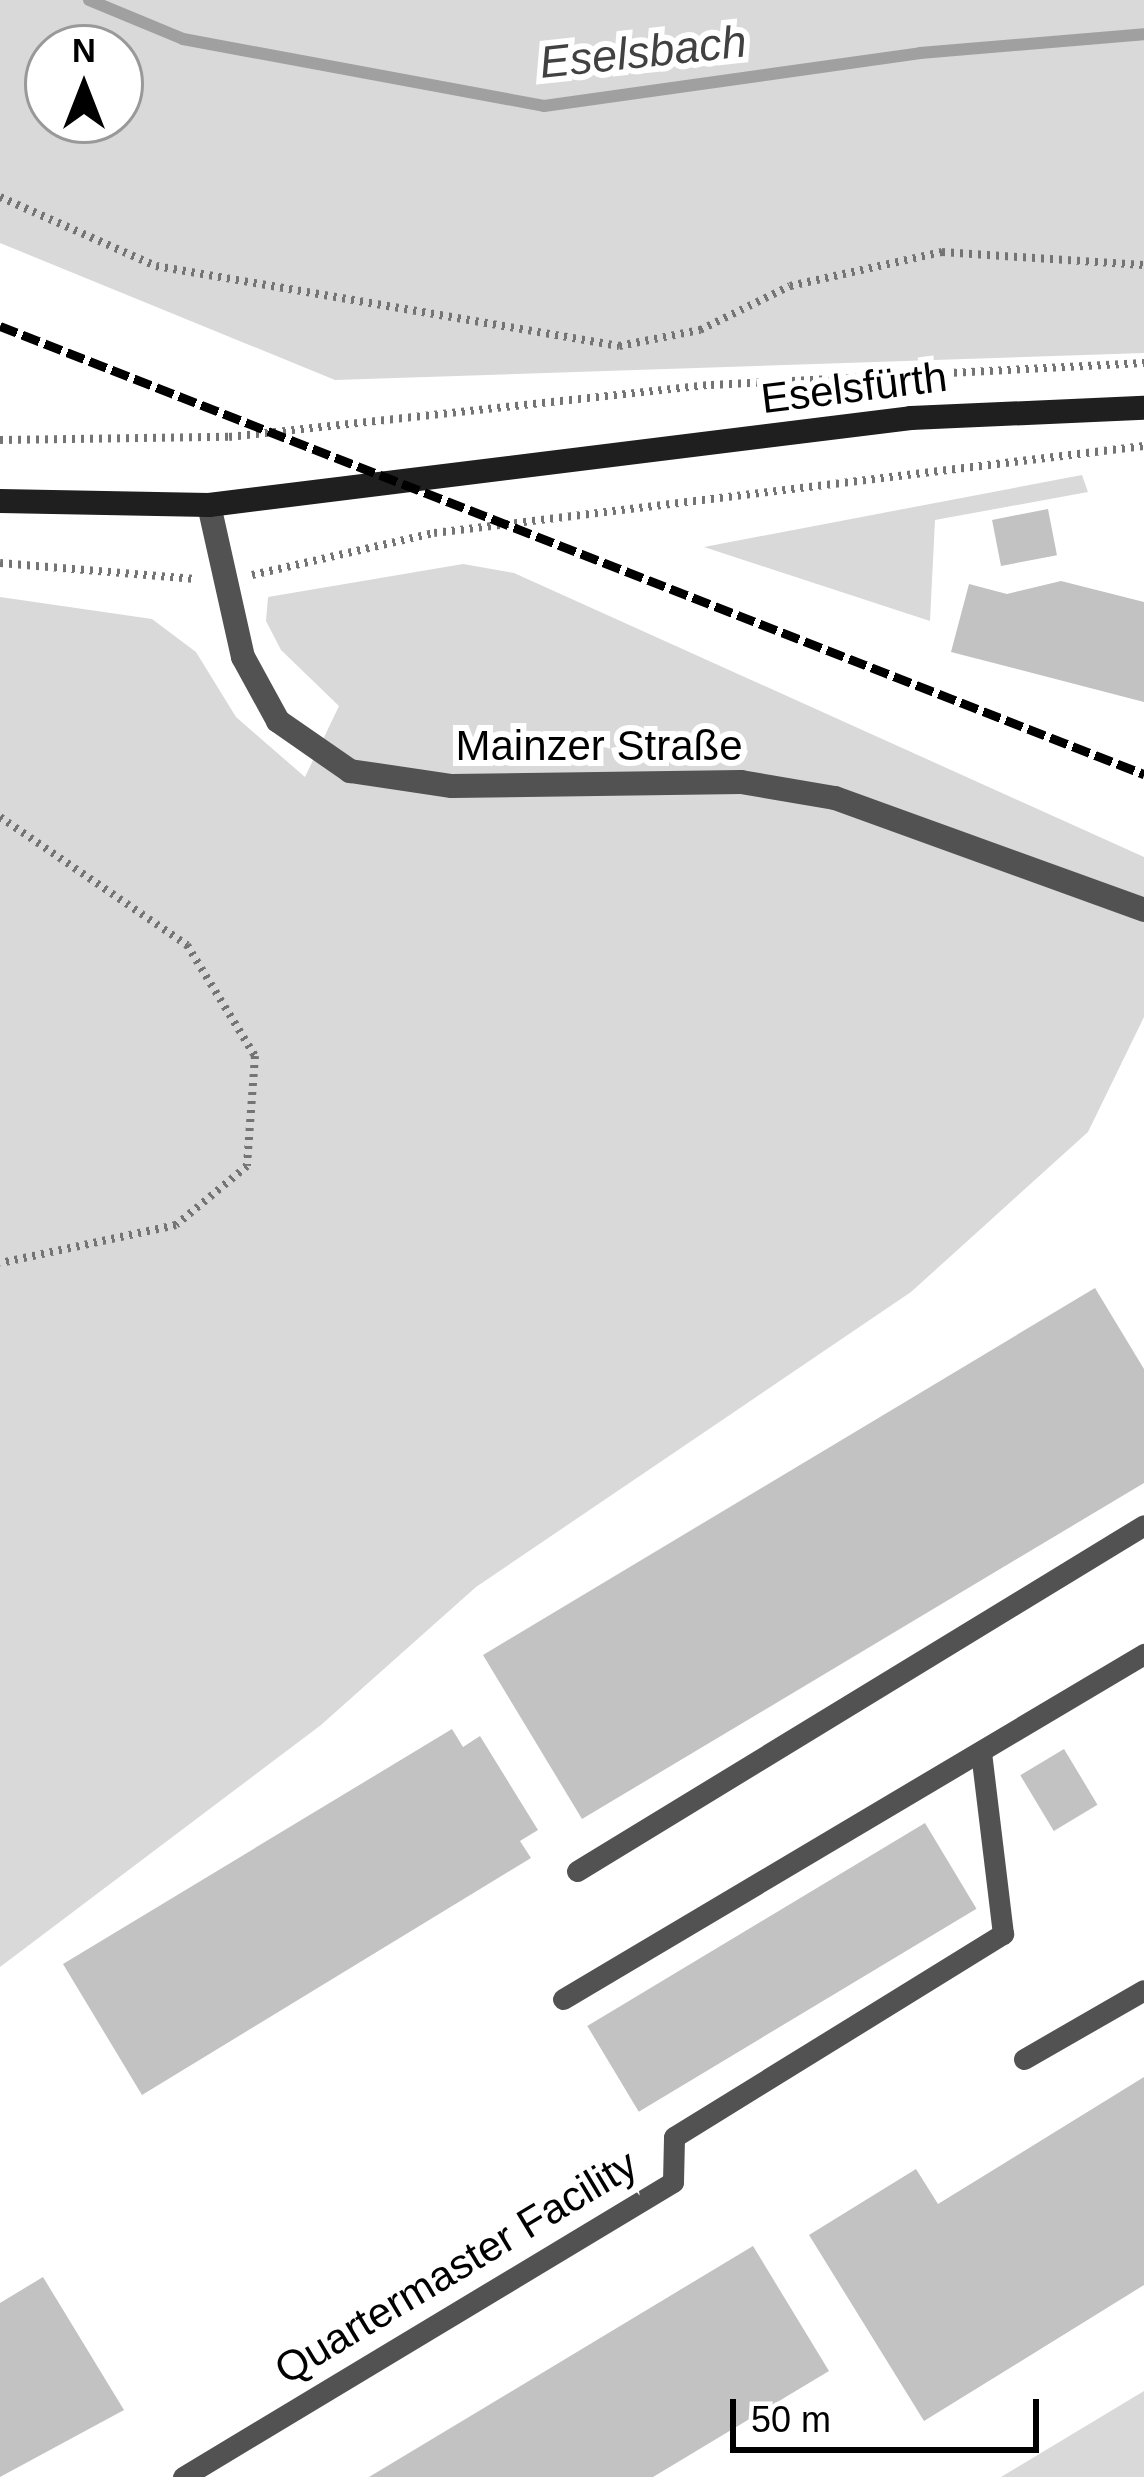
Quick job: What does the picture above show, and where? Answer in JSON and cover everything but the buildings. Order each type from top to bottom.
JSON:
[{"type":"main road","name":"Eselsfürth","points":[[0,501],[209,505],[910,418],[1144,408]]},
{"type":"street","name":"Mainzer Straße","points":[[209,505],[243,657],[278,721],[350,771],[452,786],[765,786],[835,799],[1144,910]]},
{"type":"lane","points":[[577,1871],[1144,1525]]},
{"type":"lane","points":[[563,1999],[1144,1654]]},
{"type":"lane","name":"Quartermaster Facility","points":[[183,2477],[673,2182],[674,2137],[1003,1934],[981,1751]]},
{"type":"lane","points":[[1024,2059],[1144,1990]]},
{"type":"path","points":[[0,197],[156,266],[619,346],[700,330],[790,286],[942,252],[1144,265]]},
{"type":"path","points":[[0,440],[229,437],[914,369],[1144,363]]},
{"type":"path","points":[[0,563],[110,580],[224,580],[434,533],[1144,446]]},
{"type":"path","points":[[0,817],[187,945],[255,1056],[247,1166],[176,1226],[0,1262]]},
{"type":"shaded area","points":[[0,0],[1144,0],[1144,353],[335,380],[0,243]]},
{"type":"shaded area","points":[[1082,475],[1088,492],[935,520],[930,621],[704,547]]},
{"type":"shaded area","points":[[463,564],[514,573],[1144,857],[1144,1017],[1088,1132],[911,1292],[476,1587],[321,1725],[0,1967],[0,597],[152,619],[196,652],[236,717],[305,777],[339,706],[281,650],[266,621],[268,597]]},
{"type":"shaded area","points":[[1144,2391],[1144,2477],[1001,2477]]},
{"type":"waterway","name":"Eselsbach","points":[[89,0],[183,39],[544,106],[920,53],[1144,34]]},
{"type":"railway","points":[[0,326],[1144,774]]}]
